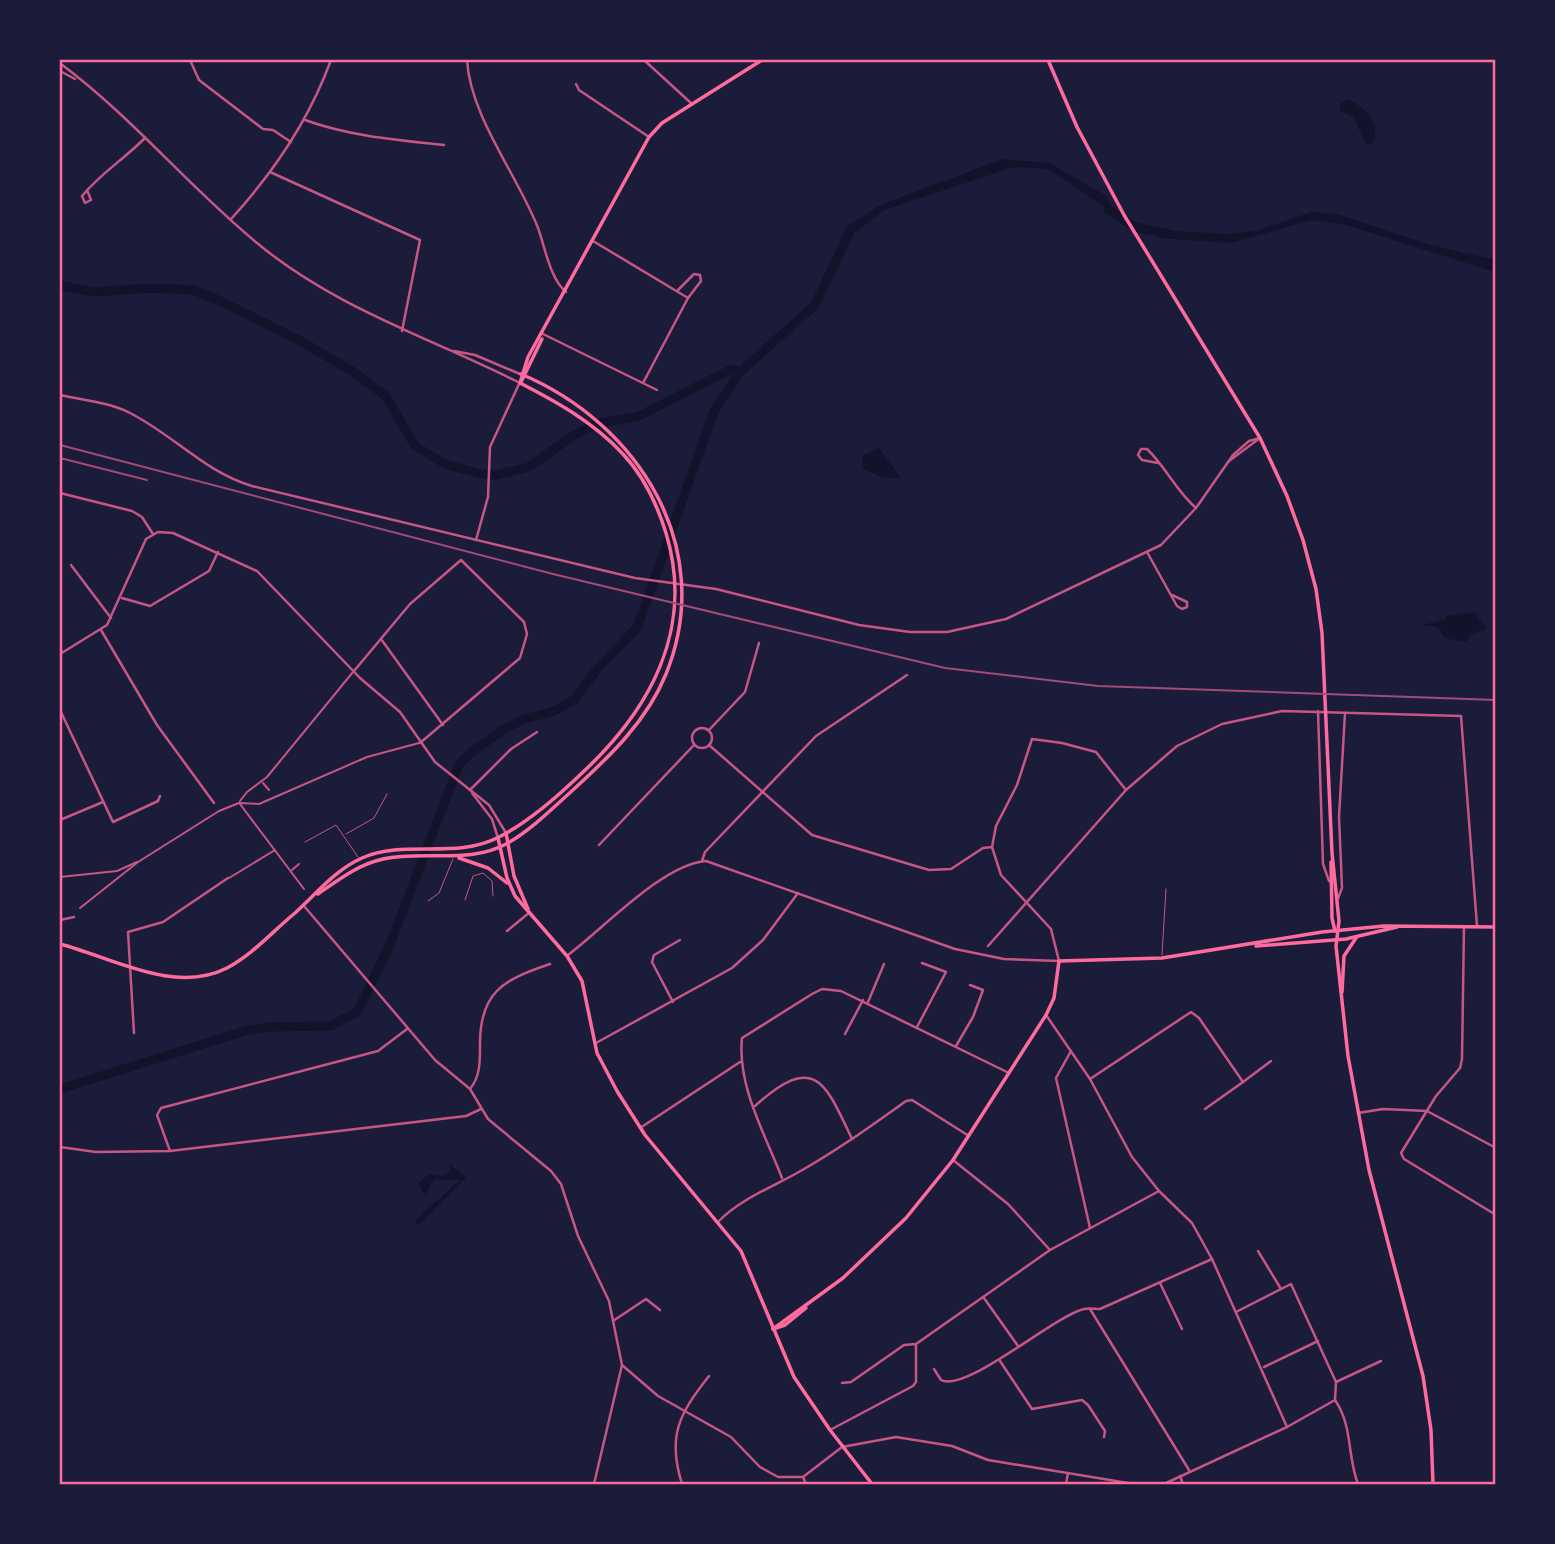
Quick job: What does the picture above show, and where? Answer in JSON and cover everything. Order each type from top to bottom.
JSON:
[{"type":"main road","points":[[520,383],[521,374],[649,137],[662,123],[762,60]]},
{"type":"main road","points":[[1048,60],[1093,159],[1150,259],[1260,438],[1297,522],[1316,589],[1326,686],[1332,853],[1339,921],[1336,940],[1341,998],[1357,1113],[1374,1190],[1423,1376],[1432,1430],[1433,1485]]},
{"type":"main road","points":[[520,383],[526,376],[543,334]]},
{"type":"main road","points":[[454,857],[508,843],[574,789],[625,739],[657,692],[674,647],[681,600],[673,537],[658,495],[627,449],[589,414],[521,374]]},
{"type":"main road","points":[[60,944],[177,977],[212,973],[239,960],[303,905],[340,879],[384,859],[472,847],[506,834],[570,784],[611,745],[644,701],[666,656],[676,594],[668,541],[653,497],[624,455],[585,420],[520,383]]},
{"type":"main road","points":[[506,834],[514,876],[529,910],[567,956],[582,981],[600,1061],[639,1128],[741,1251],[798,1383],[842,1447],[873,1485]]},
{"type":"main road","points":[[498,838],[510,886],[522,907],[529,910]]},
{"type":"main road","points":[[384,859],[391,850]]},
{"type":"main road","points":[[311,899],[342,870],[359,859],[391,850],[454,857],[488,868],[510,886]]},
{"type":"main road","points":[[1332,853],[1329,881],[1332,922],[1336,932]]},
{"type":"main road","points":[[340,879],[342,870]]},
{"type":"main road","points":[[773,1329],[811,1303],[886,1239],[931,1190],[969,1136],[1046,1015],[1056,990],[1059,961],[1162,957],[1405,925],[1496,927]]},
{"type":"main road","points":[[1250,946],[1271,947],[1336,940],[1405,925]]},
{"type":"main road","points":[[1341,998],[1344,983],[1343,956],[1359,936]]},
{"type":"street","points":[[190,60],[199,80],[262,128],[273,131],[290,142]]},
{"type":"street","points":[[231,219],[270,172],[304,120],[331,60]]},
{"type":"street","points":[[467,60],[483,115],[535,220],[557,280],[566,292]]},
{"type":"street","points":[[645,60],[692,104]]},
{"type":"street","points":[[60,65],[145,138],[258,244],[301,275],[402,331],[520,383],[493,438],[488,497],[476,540]]},
{"type":"street","points":[[576,84],[579,90],[649,137]]},
{"type":"street","points":[[304,120],[327,128],[376,137],[444,145]]},
{"type":"street","points":[[87,190],[107,167],[118,165],[145,138]]},
{"type":"street","points":[[270,172],[420,240],[402,331]]},
{"type":"street","points":[[593,241],[688,298]]},
{"type":"street","points":[[643,383],[688,298],[701,281],[700,275],[694,274],[677,291]]},
{"type":"street","points":[[543,334],[657,390]]},
{"type":"street","points":[[450,350],[475,355],[521,374]]},
{"type":"street","points":[[60,395],[125,410],[171,438],[227,479],[646,580],[716,589],[859,625],[910,632],[947,632],[1006,619],[1161,545],[1196,508],[1225,464],[1245,443],[1260,438]]},
{"type":"street","points":[[1158,463],[1142,460],[1138,454],[1142,449],[1147,449],[1158,463],[1180,494],[1196,508]]},
{"type":"street","points":[[60,492],[132,511],[142,517],[153,534]]},
{"type":"street","points":[[60,654],[101,629],[111,618],[122,598],[143,543],[153,534],[169,532],[257,571],[354,671],[400,712],[420,743],[450,775],[497,815],[506,834]]},
{"type":"street","points":[[122,598],[150,607],[208,570],[218,552]]},
{"type":"street","points":[[1147,552],[1177,606],[1182,609],[1187,607],[1187,602],[1172,595]]},
{"type":"street","points":[[80,908],[138,862],[219,811],[239,803],[259,804],[272,796],[367,757],[420,743],[520,657],[527,641],[524,622],[461,561],[421,593],[263,782],[247,792],[239,803]]},
{"type":"street","points":[[71,565],[111,618]]},
{"type":"street","points":[[101,629],[157,724],[219,811]]},
{"type":"street","points":[[381,639],[443,725]]},
{"type":"street","points":[[709,730],[745,692],[760,643]]},
{"type":"street","points":[[702,861],[705,852],[816,736],[907,675]]},
{"type":"street","points":[[60,710],[113,822],[158,801],[160,796]]},
{"type":"street","points":[[1318,711],[1323,853],[1329,881]]},
{"type":"street","points":[[988,946],[1126,790],[1177,746],[1222,724],[1267,713],[1318,711],[1461,716],[1478,926]]},
{"type":"street","points":[[1337,901],[1342,888],[1339,796],[1345,712]]},
{"type":"street","points":[[599,845],[694,745],[694,732],[699,728],[709,730]]},
{"type":"street","points":[[694,745],[700,748],[709,745],[712,739],[709,730]]},
{"type":"street","points":[[470,790],[511,749],[537,732]]},
{"type":"street","points":[[567,956],[647,891],[688,864],[702,861],[970,953],[1004,959],[1059,961],[1051,929],[1001,875],[992,847],[996,826],[1017,785],[1032,739],[1096,752],[1126,790]]},
{"type":"street","points":[[709,745],[812,835],[929,870],[951,869],[983,848],[992,847]]},
{"type":"street","points":[[263,782],[272,796]]},
{"type":"street","points":[[470,790],[492,819],[498,838]]},
{"type":"street","points":[[60,820],[103,802]]},
{"type":"street","points":[[239,803],[304,889]]},
{"type":"street","points":[[134,1033],[128,965],[127,935],[130,930],[163,922],[276,849]]},
{"type":"street","points":[[117,871],[133,861],[138,862]]},
{"type":"street","points":[[138,862],[140,867]]},
{"type":"street","points":[[291,870],[299,864]]},
{"type":"street","points":[[60,877],[126,872]]},
{"type":"street","points":[[108,886],[111,889]]},
{"type":"street","points":[[594,1043],[732,968],[749,955],[798,893]]},
{"type":"street","points":[[303,905],[441,1067],[470,1089],[481,1109],[503,1133],[551,1171],[561,1184],[578,1236],[609,1301],[622,1365],[594,1485]]},
{"type":"street","points":[[507,930],[529,910]]},
{"type":"street","points":[[60,920],[74,917]]},
{"type":"street","points":[[1464,926],[1460,1068],[1427,1111],[1402,1156],[1496,1215]]},
{"type":"street","points":[[673,1002],[652,962],[654,955],[680,940]]},
{"type":"street","points":[[917,1027],[946,972],[922,962]]},
{"type":"street","points":[[470,1089],[478,1075],[481,1021],[491,995],[504,983],[550,964]]},
{"type":"street","points":[[845,1034],[884,964]]},
{"type":"street","points":[[956,1046],[973,1017],[983,990],[970,985]]},
{"type":"street","points":[[782,1178],[754,1107],[740,1062],[743,1038],[812,994],[830,989],[865,1001],[1009,1073]]},
{"type":"street","points":[[1090,1079],[1191,1012],[1199,1018],[1243,1082]]},
{"type":"street","points":[[1046,1015],[1090,1079],[1132,1157],[1159,1191],[1192,1223],[1212,1259],[1287,1427]]},
{"type":"street","points":[[170,1151],[157,1115],[161,1108],[378,1051],[407,1029]]},
{"type":"street","points":[[1071,1051],[1056,1079],[1090,1228]]},
{"type":"street","points":[[1205,1109],[1271,1061]]},
{"type":"street","points":[[639,1128],[740,1062]]},
{"type":"street","points":[[754,1107],[792,1080],[805,1077],[815,1079],[830,1094],[852,1139]]},
{"type":"street","points":[[719,1222],[782,1178],[797,1173],[912,1100],[969,1136]]},
{"type":"street","points":[[60,1147],[96,1152],[170,1151],[466,1115],[481,1109]]},
{"type":"street","points":[[1357,1113],[1383,1109],[1427,1111],[1496,1148]]},
{"type":"street","points":[[953,1160],[1008,1204],[1050,1250]]},
{"type":"street","points":[[842,1383],[852,1382],[904,1345],[916,1345],[1050,1250],[1159,1191]]},
{"type":"street","points":[[1258,1251],[1281,1289]]},
{"type":"street","points":[[934,1368],[945,1382],[1000,1361],[1054,1323],[1090,1309],[1100,1309],[1212,1259]]},
{"type":"street","points":[[1160,1283],[1182,1329]]},
{"type":"street","points":[[1236,1312],[1291,1284],[1336,1382],[1335,1401],[1345,1413],[1352,1468],[1358,1485]]},
{"type":"street","points":[[984,1297],[1019,1348]]},
{"type":"street","points":[[613,1321],[646,1299],[660,1310]]},
{"type":"street","points":[[1090,1309],[1190,1471]]},
{"type":"street","points":[[1262,1367],[1318,1341]]},
{"type":"street","points":[[830,1430],[913,1386],[916,1382],[916,1345]]},
{"type":"street","points":[[1000,1361],[1032,1409],[1082,1401],[1088,1405],[1105,1431],[1104,1437]]},
{"type":"street","points":[[1336,1382],[1381,1361]]},
{"type":"street","points":[[622,1365],[658,1396],[731,1437],[769,1474],[788,1479],[803,1477],[842,1447],[896,1437],[952,1446],[988,1460],[1134,1485]]},
{"type":"street","points":[[682,1485],[675,1449],[683,1409],[709,1376]]},
{"type":"street","points":[[1164,1485],[1287,1427],[1335,1401]]},
{"type":"street","points":[[1066,1485],[1068,1473]]},
{"type":"street","points":[[1180,1476],[1183,1485]]},
{"type":"street","points":[[803,1477],[806,1485]]},
{"type":"lane","points":[[344,835],[374,818],[387,794]]},
{"type":"lane","points":[[305,842],[334,825],[344,835],[359,859]]},
{"type":"lane","points":[[428,901],[439,892],[454,857]]},
{"type":"lane","points":[[464,900],[477,873],[483,873],[492,881],[493,897]]},
{"type":"lane","points":[[1162,957],[1166,889]]},
{"type":"shaded area","points":[[1347,99],[1366,111],[1374,123],[1375,136],[1372,144],[1366,145],[1354,118],[1340,110],[1340,104]]},
{"type":"shaded area","points":[[1003,159],[1049,163],[1105,195],[1117,216],[1049,169],[1014,167],[884,210],[856,232],[849,226],[880,205]]},
{"type":"shaded area","points":[[1311,212],[1337,214],[1427,244],[1495,260],[1495,272],[1343,224],[1311,220],[1231,243],[1158,238],[1158,230],[1226,234],[1256,231]]},
{"type":"shaded area","points":[[879,448],[901,478],[884,478],[863,469],[862,456]]},
{"type":"shaded area","points":[[1474,612],[1487,628],[1470,636],[1466,642],[1445,638],[1438,627],[1423,625],[1446,619],[1446,616]]},
{"type":"shaded area","points":[[449,1164],[466,1177],[419,1225],[415,1221],[460,1180],[434,1179],[425,1195],[418,1183],[430,1174],[443,1176],[450,1172]]},
{"type":"waterway","points":[[1108,209],[1135,227],[1168,234]]},
{"type":"waterway","points":[[60,1089],[245,1031],[269,1027],[331,1026],[358,1011],[391,942],[458,767],[469,754],[506,728],[524,719],[552,712],[574,700],[596,670],[637,628],[714,411],[740,372],[815,305],[851,229],[860,223]]},
{"type":"waterway","points":[[60,285],[93,292],[151,288],[193,290],[218,300],[299,340],[352,371],[385,395],[415,446],[445,464],[481,474],[496,475],[529,467],[574,435],[597,424],[639,416],[732,369],[740,372]]},
{"type":"railway","points":[[60,445],[553,574],[945,668],[1098,686],[1496,700]]},
{"type":"railway","points":[[60,458],[147,480]]}]
